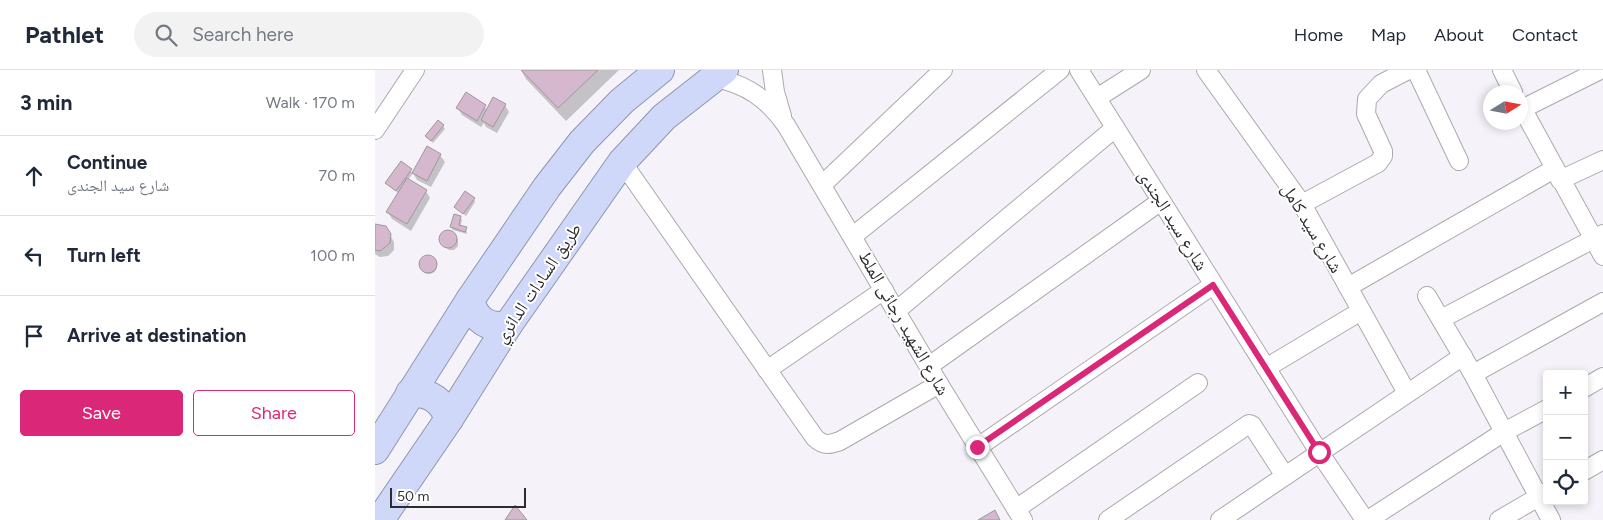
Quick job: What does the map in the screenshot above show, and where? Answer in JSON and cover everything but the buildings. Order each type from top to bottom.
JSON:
[{"type":"highway","points":[[375,450],[470,300],[547,188],[582,142],[621,101],[660,70]]},
{"type":"highway","name":"طريق السادات الدائري","points":[[380,520],[449,419],[508,325],[621,162],[665,117],[719,74]]},
{"type":"highway","points":[[470,300],[473,310],[483,322],[498,327],[508,325]]},
{"type":"highway","points":[[411,393],[421,393],[435,398],[446,409],[449,419]]},
{"type":"street","points":[[375,130],[415,70]]},
{"type":"street","name":"شارع الشهيد رجائى الملط","points":[[771,70],[775,92],[786,125]]},
{"type":"street","points":[[822,185],[943,70]]},
{"type":"street","points":[[853,236],[1060,70]]},
{"type":"street","name":"شارع سيد الجندى","points":[[1079,70],[1265,368],[1365,520]]},
{"type":"street","points":[[1097,98],[1141,70]]},
{"type":"street","name":"شارع سيد كامل","points":[[1205,70],[1302,204],[1407,393]]},
{"type":"street","points":[[1302,204],[1378,162],[1383,156],[1383,151],[1366,114],[1367,99],[1381,84],[1408,70]]},
{"type":"street","points":[[1416,70],[1459,161]]},
{"type":"street","points":[[1502,70],[1510,85]]},
{"type":"street","points":[[1528,104],[1600,70]]},
{"type":"street","name":"شارع الشهيد رجائى الملط","points":[[719,74],[729,81],[756,93],[767,102],[786,125],[939,384],[1020,514]]},
{"type":"street","points":[[1528,120],[1557,175],[1598,237],[1603,256]]},
{"type":"street","points":[[896,311],[1115,128]]},
{"type":"street","points":[[1348,288],[1557,175],[1603,160]]},
{"type":"street","points":[[621,162],[815,438],[822,444],[831,445],[939,384]]},
{"type":"street","points":[[929,366],[1161,201]]},
{"type":"street","points":[[1441,319],[1598,237]]},
{"type":"street","points":[[977,447],[1213,285]]},
{"type":"street","points":[[767,370],[884,290]]},
{"type":"street","points":[[1427,296],[1463,356],[1504,432],[1543,494],[1499,520]]},
{"type":"street","points":[[1473,374],[1603,302]]},
{"type":"street","points":[[1265,368],[1361,311]]},
{"type":"street","points":[[1220,520],[1463,356]]},
{"type":"street","points":[[1588,386],[1603,377]]},
{"type":"street","points":[[1020,514],[1197,383]]},
{"type":"street","points":[[1368,520],[1504,432],[1543,411]]},
{"type":"street","points":[[1108,520],[1249,424],[1252,425],[1285,476]]},
{"type":"street","points":[[1588,469],[1603,460]]},
{"type":"street","points":[[1546,505],[1551,520]]},
{"type":"route","points":[[977,447],[1213,285],[1319,452]]}]
